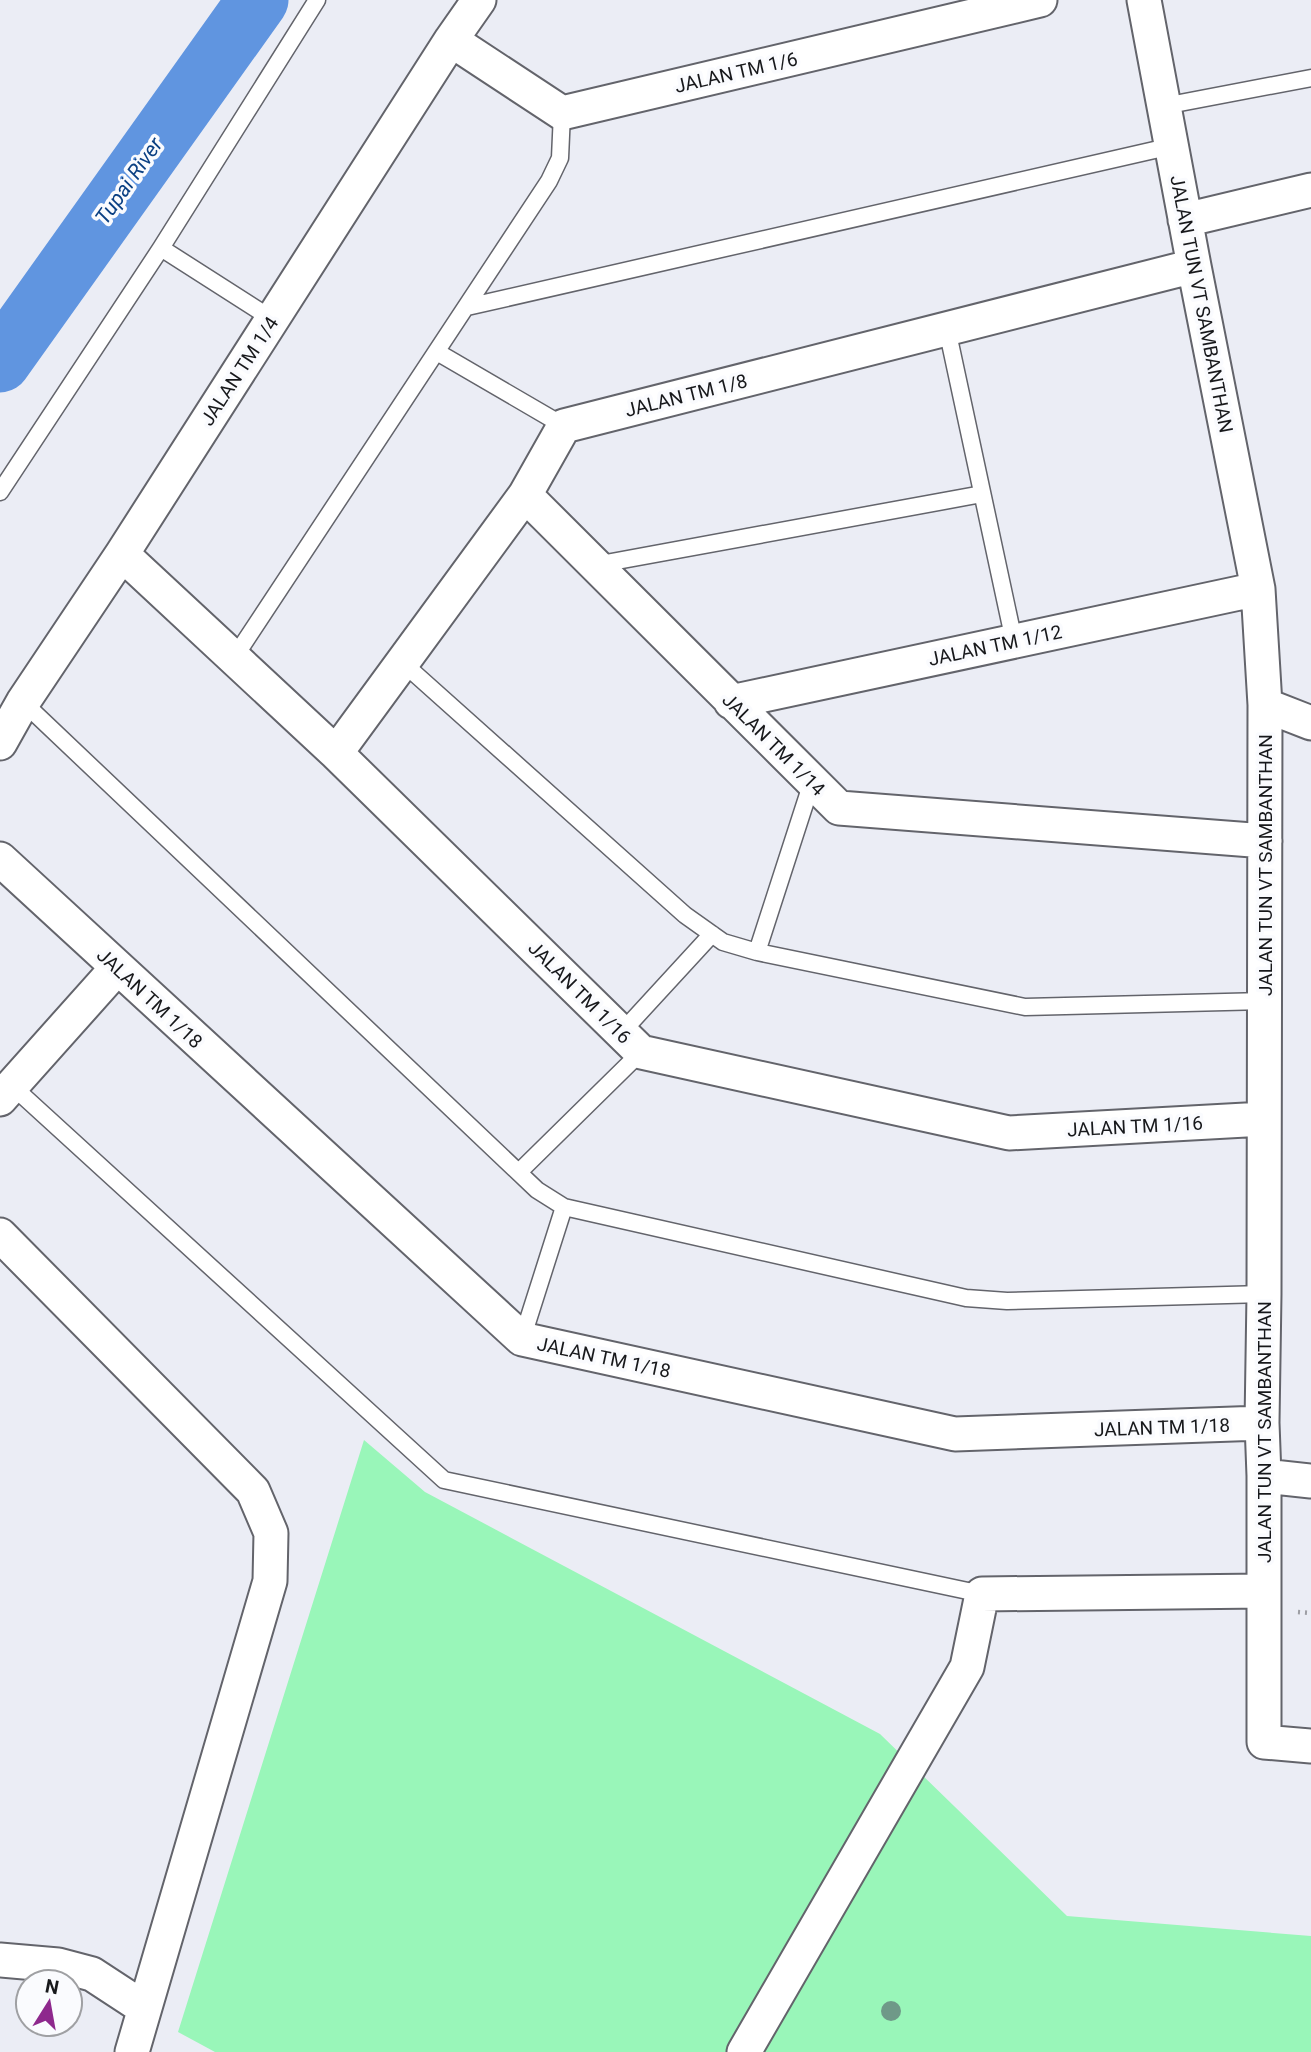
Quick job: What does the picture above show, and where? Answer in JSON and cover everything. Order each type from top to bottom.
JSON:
[{"type":"street","name":"JALAN TM 1/4","points":[[0,743],[23,702],[122,554],[479,0]]},
{"type":"street","name":"JALAN TM 1/6","points":[[562,113],[1040,0]]},
{"type":"street","name":"JALAN TUN VT SAMBANTHAN","points":[[1144,0],[1258,589],[1265,705],[1262,1423],[1264,1742],[1311,1746]]},
{"type":"street","points":[[451,40],[562,113]]},
{"type":"street","points":[[1185,220],[1311,191]]},
{"type":"street","name":"JALAN TM 1/8","points":[[564,426],[1194,266]]},
{"type":"street","points":[[336,753],[525,495],[564,426]]},
{"type":"street","name":"JALAN TM 1/14","points":[[525,495],[839,808],[1265,841]]},
{"type":"street","name":"JALAN TM 1/16","points":[[122,554],[336,753],[631,1042],[1009,1133],[1264,1119]]},
{"type":"street","name":"JALAN TM 1/12","points":[[732,702],[1258,589]]},
{"type":"street","points":[[1265,705],[1311,723]]},
{"type":"street","name":"JALAN TM 1/18","points":[[0,859],[522,1339],[955,1434],[1262,1423]]},
{"type":"street","points":[[4,1086],[117,968]]},
{"type":"street","points":[[0,1235],[253,1491],[271,1533],[270,1581],[132,2052]]},
{"type":"street","points":[[1264,1476],[1311,1481]]},
{"type":"street","points":[[744,2052],[967,1667],[982,1594],[1264,1591]]},
{"type":"street","points":[[0,1960],[58,1965],[92,1974],[144,2008]]},
{"type":"lane","points":[[0,492],[161,248],[317,0]]},
{"type":"lane","points":[[1164,106],[1311,78]]},
{"type":"lane","points":[[234,658],[549,181],[560,158],[562,113]]},
{"type":"lane","points":[[467,307],[1172,146]]},
{"type":"lane","points":[[161,248],[272,319]]},
{"type":"lane","points":[[947,329],[1014,641]]},
{"type":"lane","points":[[437,352],[564,426]]},
{"type":"lane","points":[[595,565],[982,494]]},
{"type":"lane","points":[[403,663],[685,915],[723,942],[757,952],[1025,1007],[1265,1001]]},
{"type":"lane","points":[[23,702],[537,1190],[564,1207],[966,1298],[1007,1301],[1264,1294]]},
{"type":"lane","points":[[757,952],[812,782]]},
{"type":"lane","points":[[519,1172],[631,1042],[712,934]]},
{"type":"lane","points":[[4,1086],[444,1480],[982,1594]]},
{"type":"lane","points":[[522,1339],[564,1207]]},
{"type":"green space","points":[[364,1440],[425,1492],[880,1734],[1067,1916],[1311,1936],[1311,2052],[215,2052],[178,2032]]},
{"type":"waterway","name":"Tupai River","points":[[0,362],[258,0]]}]
